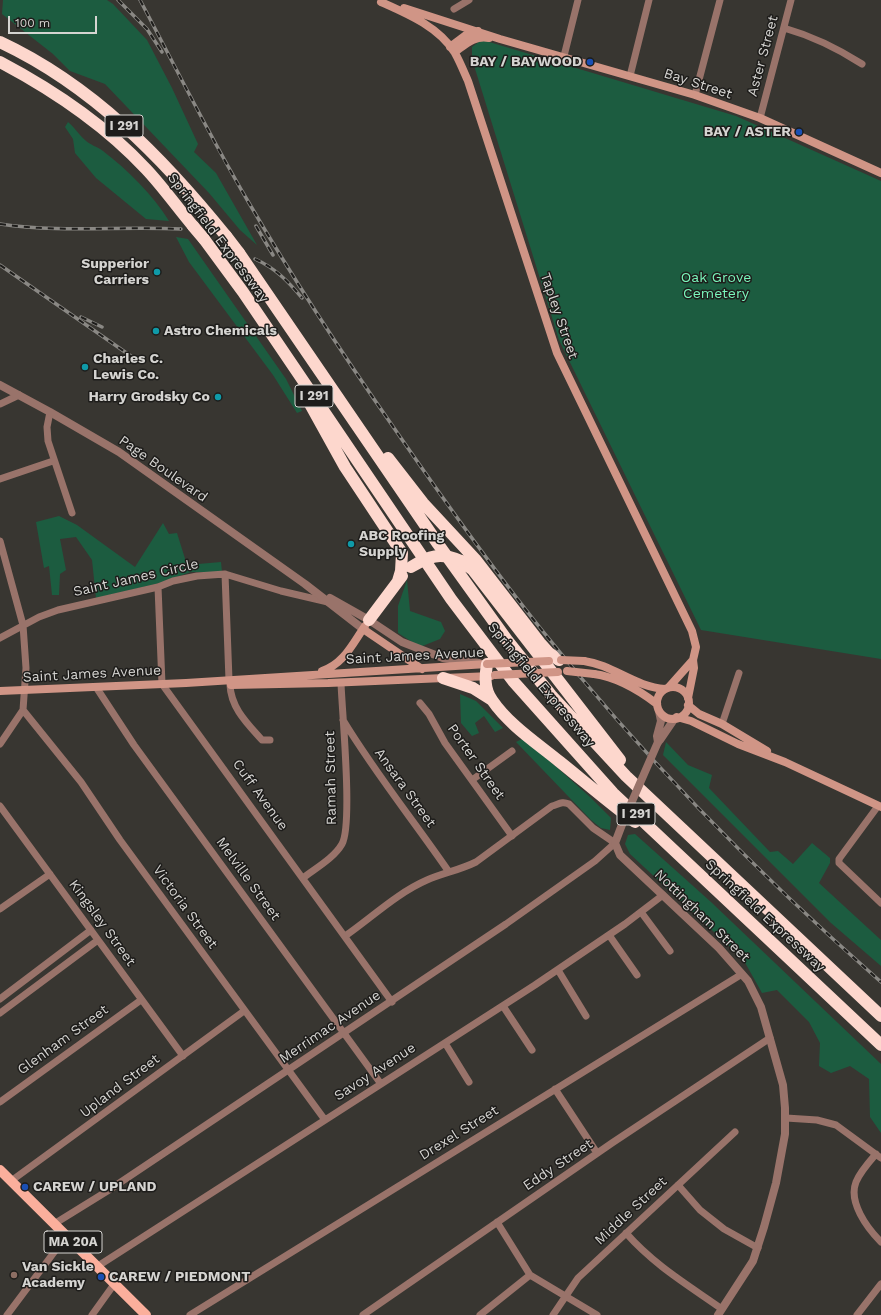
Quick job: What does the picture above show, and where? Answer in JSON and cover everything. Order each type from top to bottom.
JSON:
[{"type":"highway","name":"Springfield Expressway","points":[[0,42],[21,52],[61,77],[117,119],[164,163],[192,193],[239,253],[422,520],[507,640],[552,695],[598,747],[663,812],[881,1016]]},
{"type":"highway","name":"Springfield Expressway","points":[[0,62],[44,86],[100,127],[147,170],[204,239],[243,292],[451,599],[513,681],[613,793],[881,1045]]},
{"type":"highway","points":[[287,357],[312,411],[333,447],[402,553],[401,571],[398,582]]},
{"type":"highway","points":[[348,411],[384,452],[423,503],[475,559],[557,663]]},
{"type":"highway","points":[[366,624],[411,567],[428,557],[435,556],[450,557],[461,561],[473,570],[618,757],[663,812]]},
{"type":"highway","points":[[489,672],[486,685],[492,700]]},
{"type":"highway","points":[[443,678],[473,688],[492,700],[535,742],[620,811],[672,849]]},
{"type":"main road","name":"Bay Street","points":[[380,1],[479,31],[500,39],[564,56],[695,95],[760,118],[881,173]]},
{"type":"main road","name":"Tapley Street","points":[[380,1],[418,19],[434,30],[452,50],[476,101],[557,353],[692,631],[696,647],[693,660],[694,668],[688,691],[688,701]]},
{"type":"main road","points":[[452,50],[470,32],[479,31]]},
{"type":"main road","name":"Bay Street","points":[[452,50],[478,37],[500,39]]},
{"type":"main road","points":[[304,676],[330,668],[341,660],[366,624]]},
{"type":"main road","name":"Page Boulevard","points":[[366,624],[422,669],[443,678]]},
{"type":"main road","points":[[693,660],[659,695],[658,708],[665,716],[691,721],[738,744],[785,762],[880,807]]},
{"type":"main road","name":"Saint James Avenue","points":[[0,691],[186,683],[341,683],[443,678],[557,663],[584,661],[611,669],[639,684],[652,688],[667,688]]},
{"type":"main road","name":"Saint James Avenue","points":[[229,682],[422,669],[489,672],[557,663],[567,671],[594,674],[625,685],[646,696],[658,708]]},
{"type":"main road","points":[[667,688],[680,689],[699,714],[722,724],[785,762]]},
{"type":"main road","points":[[676,718],[684,713],[688,701]]},
{"type":"main road","name":"MA 20A","points":[[0,1170],[116,1283],[146,1315]]},
{"type":"street","points":[[454,8],[469,0]]},
{"type":"street","points":[[564,56],[578,0]]},
{"type":"street","points":[[630,76],[649,0]]},
{"type":"street","points":[[695,95],[720,0]]},
{"type":"street","name":"Aster Street","points":[[760,118],[791,0]]},
{"type":"street","points":[[784,28],[811,36],[833,46],[862,64]]},
{"type":"street","name":"Page Boulevard","points":[[0,385],[119,452],[305,584],[366,624]]},
{"type":"street","points":[[0,404],[19,395]]},
{"type":"street","points":[[50,412],[47,427],[48,441],[53,462],[72,514]]},
{"type":"street","points":[[0,479],[53,462]]},
{"type":"street","points":[[0,541],[23,626],[26,690],[23,710],[0,744]]},
{"type":"street","points":[[225,574],[230,696],[236,709],[262,740],[270,740]]},
{"type":"street","name":"Saint James Circle","points":[[0,638],[39,617],[64,608],[158,587],[173,581],[196,576],[225,574],[281,591],[328,602]]},
{"type":"street","name":"Page Boulevard","points":[[305,584],[328,602],[366,624],[402,642],[428,654],[489,672]]},
{"type":"street","points":[[158,587],[162,684]]},
{"type":"street","points":[[722,724],[739,673]]},
{"type":"street","name":"Ramah Street","points":[[303,878],[338,850],[343,842],[346,808],[341,683]]},
{"type":"street","name":"Cuff Avenue","points":[[162,684],[392,1002]]},
{"type":"street","name":"Melville Street","points":[[96,687],[134,744],[382,1084]]},
{"type":"street","name":"Porter Street","points":[[420,702],[429,714],[445,743],[512,836]]},
{"type":"street","points":[[658,708],[661,721],[657,736],[658,742]]},
{"type":"street","name":"Victoria Street","points":[[23,710],[80,782],[120,840],[325,1120]]},
{"type":"street","points":[[615,843],[658,742],[676,718]]},
{"type":"street","name":"Ansara Street","points":[[342,719],[365,755],[409,814],[449,872]]},
{"type":"street","points":[[472,780],[512,752]]},
{"type":"street","name":"Nottingham Street","points":[[512,836],[552,806],[564,802],[569,804],[593,828],[615,843],[620,855],[720,948],[742,974],[755,993],[770,1038],[783,1085],[786,1118],[776,1183],[758,1248],[746,1274],[720,1312]]},
{"type":"street","name":"Kingsley Street","points":[[0,806],[182,1056]]},
{"type":"street","points":[[880,807],[839,859],[839,863],[881,903]]},
{"type":"street","points":[[345,936],[406,891],[426,880],[476,862],[512,836]]},
{"type":"street","name":"Merrimac Avenue","points":[[54,1224],[109,1190],[392,1002],[595,861],[615,843]]},
{"type":"street","points":[[0,909],[50,874]]},
{"type":"street","name":"Savoy Avenue","points":[[98,1266],[558,970],[663,895]]},
{"type":"street","points":[[641,912],[670,951]]},
{"type":"street","points":[[0,999],[91,930]]},
{"type":"street","points":[[609,935],[637,975]]},
{"type":"street","points":[[0,1013],[98,940]]},
{"type":"street","points":[[558,970],[586,1016]]},
{"type":"street","name":"Drexel Street","points":[[190,1315],[742,974]]},
{"type":"street","name":"Glenham Street","points":[[0,1102],[141,1000]]},
{"type":"street","points":[[503,1006],[532,1050]]},
{"type":"street","name":"Upland Street","points":[[11,1181],[244,1011]]},
{"type":"street","name":"Eddy Street","points":[[363,1315],[597,1153],[770,1038]]},
{"type":"street","points":[[445,1043],[469,1082]]},
{"type":"street","points":[[555,1089],[597,1153]]},
{"type":"street","points":[[786,1118],[817,1120],[836,1125],[878,1156],[857,1179],[854,1195],[858,1209],[864,1220],[881,1242]]},
{"type":"street","name":"Middle Street","points":[[553,1315],[578,1278],[735,1132]]},
{"type":"street","points":[[678,1185],[700,1210],[724,1229],[758,1248]]},
{"type":"street","points":[[497,1222],[530,1275],[566,1295],[597,1315]]},
{"type":"street","points":[[626,1233],[644,1253],[720,1312]]},
{"type":"street","points":[[7,1315],[67,1235]]},
{"type":"street","points":[[480,1315],[530,1275]]},
{"type":"street","points":[[92,1315],[116,1283]]},
{"type":"street","points":[[858,1315],[881,1284]]},
{"type":"green space","points":[[3,0],[107,0],[113,4],[147,40],[172,88],[198,144],[194,152],[216,173],[257,245],[240,230],[209,193],[105,84],[70,71],[53,54],[2,14]]},
{"type":"green space","name":"Oak Grove Cemetery","points":[[480,41],[486,41],[736,116],[881,181],[881,659],[701,630],[559,340],[472,59],[472,47]]},
{"type":"green space","points":[[68,122],[87,142],[103,151],[122,166],[148,192],[169,221],[146,219],[96,178],[75,153],[73,139],[65,127]]},
{"type":"green space","points":[[176,237],[188,239],[286,379],[302,411],[297,413],[273,375],[189,262]]},
{"type":"green space","points":[[59,516],[77,525],[135,567],[163,523],[169,534],[177,533],[187,565],[221,562],[222,572],[191,572],[156,584],[96,598],[92,560],[76,537],[60,539],[66,570],[60,574],[59,595],[52,595],[49,566],[44,568],[36,522]]},
{"type":"green space","points":[[407,580],[410,611],[441,622],[445,631],[440,639],[420,647],[398,633],[398,606]]},
{"type":"green space","points":[[460,694],[476,701],[503,728],[495,732],[484,716],[475,723],[479,733],[472,736],[461,723]]},
{"type":"green space","points":[[524,738],[590,797],[611,818],[610,830],[601,828],[591,820],[516,742]]},
{"type":"green space","points":[[666,742],[688,765],[712,775],[709,788],[770,852],[778,851],[793,864],[812,843],[830,858],[830,863],[819,883],[881,940],[881,966],[831,923],[663,755]]},
{"type":"green space","points":[[635,834],[711,902],[881,1064],[881,1133],[870,1117],[869,1079],[850,1066],[831,1073],[819,1066],[820,1043],[809,1022],[777,990],[762,993],[743,959],[630,854],[625,844],[628,835]]},
{"type":"railway","points":[[118,0],[147,29],[162,52]]},
{"type":"railway","points":[[140,0],[207,128],[266,232],[301,289],[375,401],[484,555],[541,629],[580,676],[661,768],[746,857],[881,982]]},
{"type":"railway","points":[[0,224],[23,227],[68,229],[181,229]]},
{"type":"railway","points":[[256,226],[273,255]]},
{"type":"railway","points":[[255,259],[269,266],[292,286],[302,298]]},
{"type":"railway","points":[[0,265],[138,361]]},
{"type":"railway","points":[[81,317],[102,327]]},
{"type":"place","name":"BAY / BAYWOOD","points":[[590,62]]},
{"type":"place","name":"BAY / ASTER","points":[[799,132]]},
{"type":"place","name":"Supperior Carriers","points":[[157,272]]},
{"type":"place","name":"Astro Chemicals","points":[[156,331]]},
{"type":"place","name":"Charles C. Lewis Co.","points":[[85,367]]},
{"type":"place","name":"Harry Grodsky Co","points":[[218,397]]},
{"type":"place","name":"ABC Roofing Supply","points":[[351,544]]},
{"type":"place","name":"CAREW / UPLAND","points":[[25,1187]]},
{"type":"place","name":"Van Sickle Academy","points":[[14,1275]]},
{"type":"place","name":"CAREW / PIEDMONT","points":[[101,1277]]}]
